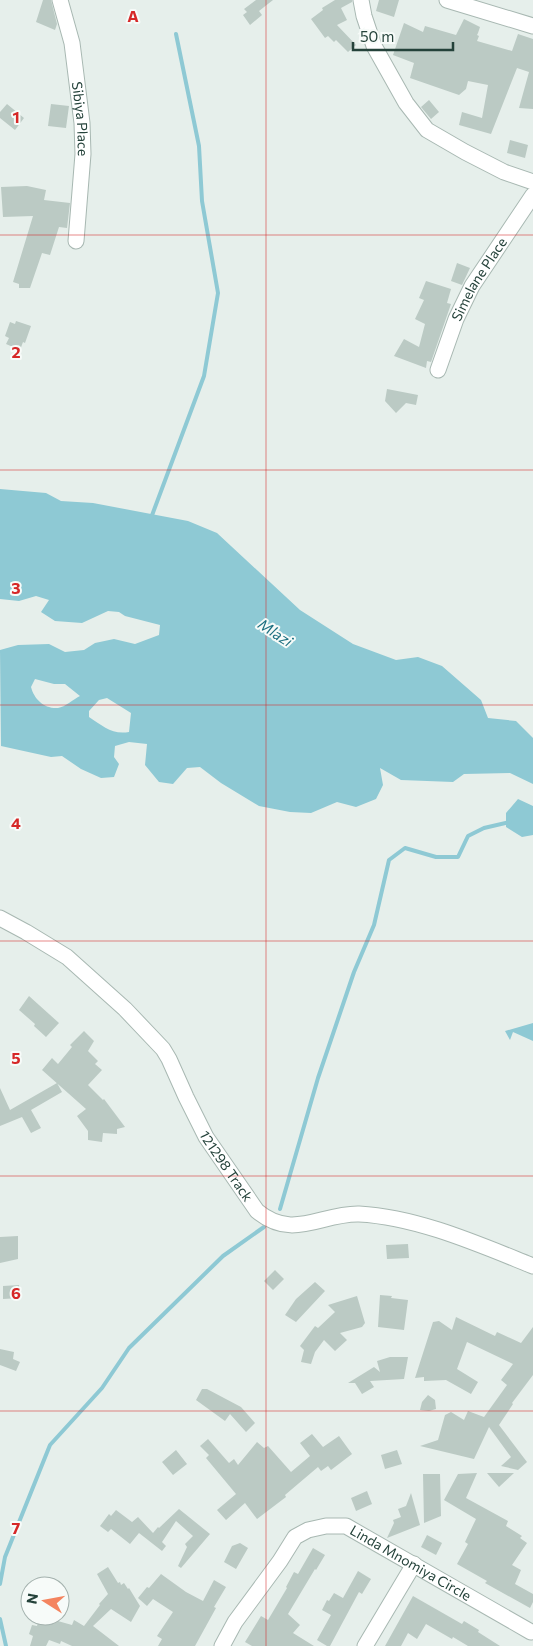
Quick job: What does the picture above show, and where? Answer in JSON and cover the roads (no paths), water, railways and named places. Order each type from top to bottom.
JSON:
[{"type":"street","name":"Sibiya Place","points":[[60,0],[72,44],[82,124],[83,154],[76,241]]},
{"type":"street","points":[[361,0],[374,46],[406,103],[427,130],[504,172],[533,182]]},
{"type":"street","points":[[447,0],[533,26]]},
{"type":"street","name":"Simelane Place","points":[[438,370],[456,320],[472,286],[533,196]]},
{"type":"street","name":"121298 Track","points":[[0,918],[67,958],[125,1009],[163,1049],[206,1137],[257,1211],[266,1218],[276,1223],[305,1224],[352,1214],[390,1218],[431,1228],[533,1266]]},
{"type":"street","name":"Linda Mnomiya Circle","points":[[222,1646],[235,1622],[280,1561],[295,1537],[308,1530],[326,1526],[346,1526],[531,1632]]},
{"type":"street","points":[[365,1646],[414,1564]]},
{"type":"water","name":"Mlazi","points":[[0,489],[46,493],[61,501],[93,503],[188,521],[217,533],[300,610],[353,644],[396,660],[418,657],[442,666],[481,700],[488,718],[516,721],[533,738],[533,784],[510,773],[464,774],[453,782],[401,780],[380,768],[383,785],[376,799],[356,807],[337,802],[311,813],[290,812],[259,806],[221,783],[200,767],[187,768],[173,784],[159,782],[145,765],[147,744],[129,742],[115,746],[114,757],[119,764],[114,777],[101,778],[81,769],[62,756],[51,757],[1,746],[0,650],[18,645],[49,644],[65,652],[84,650],[95,643],[114,639],[135,644],[159,635],[160,625],[125,616],[119,612],[108,611],[82,623],[55,621],[41,612],[49,600],[36,596],[19,601],[0,599]],"holes":[[[35,679],[54,684],[65,684],[80,696],[61,707],[48,707],[40,702],[32,691],[31,687]],[[107,698],[131,713],[129,732],[113,731],[89,717],[89,711],[99,700]]]},
{"type":"water","points":[[518,799],[533,806],[533,835],[522,837],[506,827],[506,813]]},
{"type":"water","points":[[533,1023],[533,1041],[513,1032],[510,1040],[505,1031]]},
{"type":"waterway","points":[[151,518],[204,376],[218,293],[202,201],[199,146],[176,34]]},
{"type":"waterway","points":[[280,1209],[318,1078],[354,972],[374,925],[389,860],[405,848],[436,857],[458,857],[468,836],[484,828],[510,822]]},
{"type":"waterway","points":[[0,1584],[5,1557],[50,1445],[102,1388],[129,1348],[223,1256],[264,1227]]},
{"type":"waterway","points":[[0,1619],[6,1646]]}]
